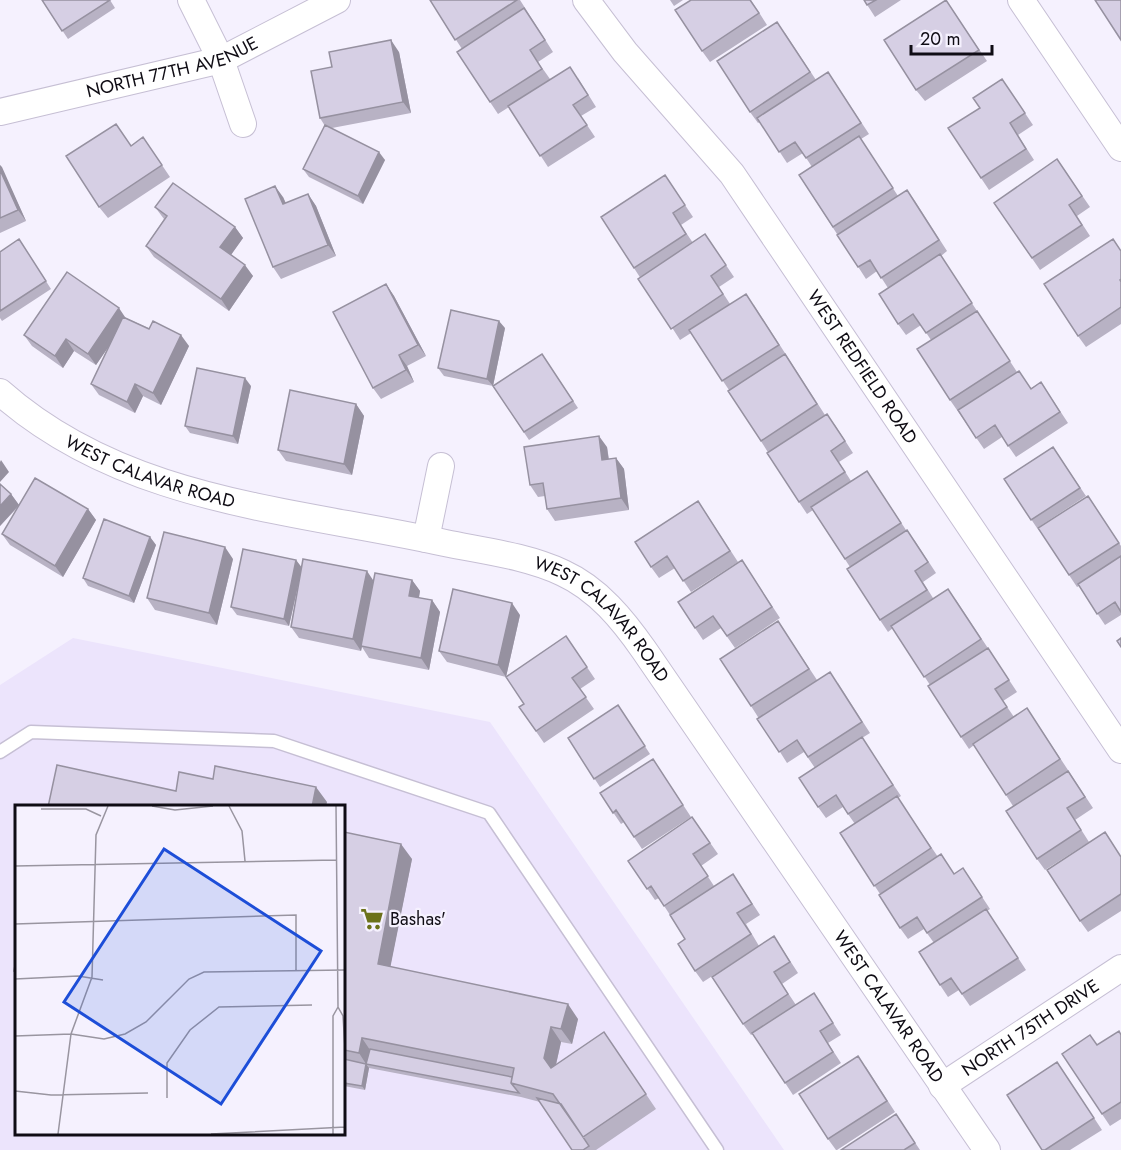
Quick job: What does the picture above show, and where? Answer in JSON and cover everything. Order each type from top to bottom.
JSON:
[{"type":"street","points":[[191,0],[221,60],[243,124]]},
{"type":"street","name":"NORTH 77TH AVENUE","points":[[0,112],[221,60],[337,0]]},
{"type":"street","name":"WEST REDFIELD ROAD","points":[[586,0],[625,52],[732,174],[1121,750]]},
{"type":"street","points":[[1021,0],[1121,148]]},
{"type":"street","name":"WEST CALAVAR ROAD","points":[[0,392],[37,422],[78,448],[170,486],[231,501],[536,563],[564,573],[591,590],[622,619],[987,1150]]},
{"type":"street","points":[[426,539],[441,466]]},
{"type":"street","name":"NORTH 75TH DRIVE","points":[[942,1086],[1121,968]]},
{"type":"lane","points":[[0,752],[31,732],[274,741],[489,813],[717,1150]]},
{"type":"shaded area","points":[[73,638],[490,722],[784,1150],[0,1150],[0,685]]},
{"type":"building","points":[[42,0],[110,0],[62,31]]},
{"type":"building","points":[[430,0],[517,0],[455,40]]},
{"type":"building","points":[[691,0],[750,0],[759,13],[702,51],[675,10]]},
{"type":"building","points":[[864,0],[876,0],[867,5]]},
{"type":"building","points":[[946,0],[979,50],[916,90],[884,40]]},
{"type":"building","points":[[1095,0],[1121,0],[1121,40]]},
{"type":"building","points":[[524,8],[545,40],[530,50],[542,69],[490,102],[457,52]]},
{"type":"building","points":[[777,22],[810,72],[750,112],[717,61]]},
{"type":"building","points":[[391,40],[403,102],[320,118],[311,71],[332,67],[329,52]]},
{"type":"building","points":[[570,67],[588,95],[573,105],[587,125],[540,156],[508,106]]},
{"type":"building","points":[[828,72],[861,123],[806,158],[795,142],[779,152],[757,118]]},
{"type":"building","points":[[1002,79],[1025,113],[1010,123],[1026,149],[981,178],[948,128],[980,108],[973,98]]},
{"type":"building","points":[[116,124],[131,146],[143,137],[162,165],[99,207],[66,156]]},
{"type":"building","points":[[325,125],[379,152],[358,196],[303,169]]},
{"type":"building","points":[[859,136],[893,188],[833,227],[799,175]]},
{"type":"building","points":[[1057,159],[1082,196],[1069,205],[1082,225],[1032,258],[994,203]]},
{"type":"building","points":[[0,170],[18,210],[0,218]]},
{"type":"building","points":[[665,175],[685,205],[673,213],[686,234],[634,268],[601,217]]},
{"type":"building","points":[[173,183],[235,227],[220,247],[245,265],[221,299],[146,246],[167,216],[155,207]]},
{"type":"building","points":[[275,186],[283,204],[308,194],[328,245],[273,267],[245,199]]},
{"type":"building","points":[[907,190],[939,240],[881,278],[870,260],[858,267],[837,235]]},
{"type":"building","points":[[705,234],[726,265],[711,276],[723,294],[671,329],[638,279]]},
{"type":"building","points":[[19,239],[46,281],[0,311],[0,252]]},
{"type":"building","points":[[1113,239],[1121,251],[1121,307],[1078,336],[1044,284]]},
{"type":"building","points":[[940,254],[972,303],[926,333],[913,314],[898,324],[879,294]]},
{"type":"building","points":[[67,272],[119,308],[88,354],[66,339],[55,356],[24,335]]},
{"type":"building","points":[[386,284],[418,345],[399,355],[406,370],[373,388],[333,312]]},
{"type":"building","points":[[746,294],[779,345],[722,381],[689,330]]},
{"type":"building","points":[[451,310],[499,321],[487,379],[438,368]]},
{"type":"building","points":[[977,311],[1010,361],[950,400],[917,349]]},
{"type":"building","points":[[123,317],[149,329],[153,321],[181,335],[153,393],[135,384],[127,402],[91,384]]},
{"type":"building","points":[[542,354],[573,401],[524,432],[493,386]]},
{"type":"building","points":[[785,354],[817,404],[761,441],[728,391]]},
{"type":"building","points":[[197,368],[245,378],[233,436],[185,426]]},
{"type":"building","points":[[1019,371],[1031,389],[1041,382],[1060,412],[1008,446],[995,425],[976,438],[958,410]]},
{"type":"building","points":[[290,390],[356,404],[344,464],[278,450]]},
{"type":"building","points":[[827,414],[845,441],[831,451],[845,472],[799,502],[767,453]]},
{"type":"building","points":[[599,436],[602,460],[616,458],[621,498],[547,509],[543,483],[530,485],[524,447]]},
{"type":"building","points":[[1053,447],[1080,488],[1031,520],[1004,479]]},
{"type":"building","points":[[867,471],[901,523],[845,559],[811,507]]},
{"type":"building","points":[[35,478],[88,509],[55,566],[2,534]]},
{"type":"building","points":[[0,484],[11,494],[0,506]]},
{"type":"building","points":[[1088,496],[1119,543],[1069,575],[1038,528]]},
{"type":"building","points":[[698,501],[730,551],[683,581],[667,556],[651,567],[635,542]]},
{"type":"building","points":[[104,519],[150,537],[129,596],[83,578]]},
{"type":"building","points":[[907,530],[928,562],[915,571],[927,590],[880,620],[847,569]]},
{"type":"building","points":[[164,532],[225,547],[209,613],[147,598]]},
{"type":"building","points":[[243,549],[296,560],[284,619],[231,607]]},
{"type":"building","points":[[1121,556],[1121,612],[1115,602],[1097,614],[1078,584]]},
{"type":"building","points":[[303,559],[367,571],[353,639],[291,627]]},
{"type":"building","points":[[742,560],[772,607],[727,636],[713,616],[695,628],[678,602]]},
{"type":"building","points":[[375,573],[412,580],[409,596],[432,600],[421,658],[361,646]]},
{"type":"building","points":[[453,589],[512,603],[498,665],[439,651]]},
{"type":"building","points":[[948,589],[981,639],[924,677],[891,626]]},
{"type":"building","points":[[778,621],[809,669],[751,706],[720,659]]},
{"type":"building","points":[[566,636],[587,667],[572,678],[586,697],[536,731],[519,707],[524,704],[506,677]]},
{"type":"building","points":[[988,648],[1009,680],[995,689],[1007,707],[961,737],[928,686]]},
{"type":"building","points":[[830,672],[862,722],[808,757],[797,740],[779,752],[757,719]]},
{"type":"building","points":[[618,705],[645,746],[594,779],[568,738]]},
{"type":"building","points":[[1027,708],[1060,759],[1006,795],[973,744]]},
{"type":"building","points":[[862,737],[893,785],[848,814],[836,795],[818,807],[799,778]]},
{"type":"building","points":[[653,759],[683,805],[634,837],[616,810],[613,813],[600,793]]},
{"type":"building","points":[[57,765],[176,791],[179,772],[213,779],[215,766],[316,787],[312,805],[48,805]]},
{"type":"building","points":[[1068,771],[1085,797],[1067,808],[1081,830],[1037,859],[1006,811]]},
{"type":"building","points":[[897,796],[931,848],[874,886],[840,833]]},
{"type":"building","points":[[692,817],[710,843],[693,854],[708,876],[664,906],[651,886],[647,889],[628,861]]},
{"type":"building","points":[[345,832],[401,844],[378,964],[568,1004],[561,1029],[551,1027],[544,1058],[551,1068],[604,1032],[646,1094],[583,1137],[553,1094],[511,1083],[514,1068],[362,1038],[359,1053],[345,1050]]},
{"type":"building","points":[[1105,832],[1121,857],[1121,894],[1080,921],[1047,870]]},
{"type":"building","points":[[941,854],[954,874],[963,868],[982,897],[927,933],[917,917],[900,928],[879,895]]},
{"type":"building","points":[[733,874],[752,904],[737,913],[751,934],[695,971],[678,944],[685,939],[670,915]]},
{"type":"building","points":[[986,909],[1018,958],[962,994],[951,978],[940,985],[919,952]]},
{"type":"building","points":[[774,936],[790,962],[774,972],[788,994],[743,1024],[712,977]]},
{"type":"building","points":[[814,993],[833,1023],[820,1031],[833,1052],[785,1083],[752,1033]]},
{"type":"building","points":[[1119,1031],[1121,1035],[1121,1102],[1102,1114],[1062,1054],[1090,1035],[1097,1045]]},
{"type":"building","points":[[370,1049],[512,1077],[511,1083],[519,1093],[366,1064]]},
{"type":"building","points":[[858,1056],[887,1101],[828,1139],[799,1094]]},
{"type":"building","points":[[345,1059],[366,1064],[362,1086],[345,1083]]},
{"type":"building","points":[[1057,1062],[1094,1118],[1042,1150],[1007,1095]]},
{"type":"building","points":[[537,1098],[561,1104],[589,1146],[583,1150],[572,1150]]},
{"type":"building","points":[[896,1114],[915,1143],[904,1150],[841,1150]]},
{"type":"place","name":"Bashas'","points":[[372,919]]}]
